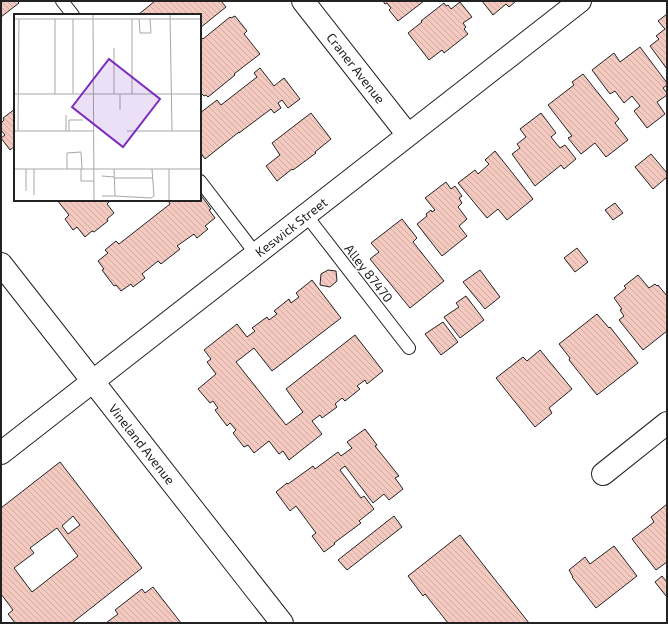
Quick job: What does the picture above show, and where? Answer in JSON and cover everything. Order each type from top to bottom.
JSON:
[{"type":"street","name":"Craner Avenue","points":[[303,1],[408,136]]},
{"type":"street","name":"Keswick Street","points":[[1,453],[580,1]]},
{"type":"street","name":"Vineland Avenue","points":[[1,264],[282,623]]},
{"type":"street","points":[[602,474],[667,423]]},
{"type":"lane","points":[[62,1],[71,14]]},
{"type":"lane","points":[[201,182],[256,254]]},
{"type":"lane","name":"Alley 87470","points":[[306,215],[409,348]]},
{"type":"building","points":[[1,1],[17,1],[19,3],[1,17]]},
{"type":"building","points":[[155,1],[221,1],[226,7],[201,27],[201,14],[139,14]]},
{"type":"building","points":[[383,1],[424,1],[398,21],[389,10],[391,8]]},
{"type":"building","points":[[482,1],[515,2],[509,7],[506,4],[493,15]]},
{"type":"building","points":[[460,2],[472,17],[463,23],[466,27],[464,29],[468,34],[444,53],[442,50],[429,60],[408,33],[444,3],[451,9]]},
{"type":"building","points":[[667,14],[667,69],[650,46],[659,39],[656,36],[665,29],[658,21]]},
{"type":"building","points":[[235,16],[247,31],[244,34],[260,54],[208,97],[206,95],[204,96],[201,93],[201,39],[203,39],[230,17]]},
{"type":"building","points":[[640,47],[667,83],[667,85],[663,88],[667,95],[657,102],[665,114],[647,128],[634,111],[640,106],[632,96],[624,103],[615,91],[610,94],[592,70],[614,53],[620,62]]},
{"type":"building","points":[[260,68],[274,86],[284,78],[300,99],[288,108],[282,100],[278,103],[281,108],[274,113],[271,109],[205,159],[201,153],[201,112],[217,100],[221,105],[257,77],[254,73]]},
{"type":"building","points":[[583,74],[619,119],[615,123],[628,140],[606,157],[595,143],[581,154],[568,138],[572,136],[548,105],[574,85],[572,82]]},
{"type":"building","points":[[14,110],[14,147],[10,150],[1,138],[5,135],[1,130],[1,123],[4,120],[3,118]]},
{"type":"building","points":[[311,113],[331,139],[315,152],[316,153],[277,181],[266,166],[280,155],[272,143]]},
{"type":"building","points":[[541,113],[556,133],[551,137],[560,148],[565,145],[576,159],[564,169],[561,165],[535,186],[512,154],[520,148],[517,144],[526,137],[520,129]]},
{"type":"building","points":[[495,151],[533,199],[507,220],[498,209],[487,218],[458,183],[475,170],[478,174],[489,164],[485,160]]},
{"type":"building","points":[[651,154],[667,173],[667,177],[653,189],[635,167]]},
{"type":"building","points":[[446,182],[451,189],[455,186],[462,196],[459,198],[462,203],[458,207],[467,219],[459,226],[467,236],[442,256],[417,224],[427,216],[426,214],[431,210],[432,212],[435,210],[425,198]]},
{"type":"building","points":[[201,195],[211,209],[209,210],[215,218],[205,226],[208,229],[197,238],[194,234],[177,246],[180,249],[161,264],[158,261],[142,274],[145,278],[133,287],[131,284],[121,291],[116,285],[114,286],[102,270],[104,269],[98,261],[108,253],[105,250],[116,241],[119,244],[170,204],[168,201],[201,201]]},
{"type":"building","points":[[58,201],[110,201],[107,204],[114,213],[107,219],[108,221],[85,237],[77,227],[73,230],[65,219],[69,215]]},
{"type":"building","points":[[615,203],[623,213],[613,220],[605,210]]},
{"type":"building","points":[[402,219],[417,238],[413,242],[444,281],[410,308],[370,259],[379,252],[371,243]]},
{"type":"building","points":[[577,248],[588,262],[575,272],[564,258]]},
{"type":"building","points":[[328,270],[336,271],[337,281],[330,287],[320,285],[321,274]]},
{"type":"building","points":[[480,270],[500,297],[485,309],[463,282]]},
{"type":"building","points":[[638,275],[649,288],[655,284],[657,286],[658,285],[667,296],[667,331],[643,350],[619,320],[624,316],[620,310],[622,309],[614,298],[626,288],[624,286]]},
{"type":"building","points":[[312,280],[341,318],[272,371],[254,348],[236,362],[286,425],[303,412],[286,389],[355,335],[383,371],[367,384],[365,380],[357,386],[360,389],[345,401],[342,398],[335,404],[337,407],[322,418],[320,415],[312,421],[322,434],[289,460],[283,451],[279,454],[269,441],[254,453],[248,445],[244,447],[233,433],[236,430],[230,423],[227,426],[215,410],[218,408],[213,401],[210,403],[198,389],[216,374],[207,362],[211,359],[204,350],[237,324],[247,337],[255,331],[252,328],[267,317],[269,320],[277,314],[274,311],[289,299],[291,303],[299,297],[296,293]]},
{"type":"building","points":[[466,296],[484,320],[460,338],[444,317],[459,307],[456,303]]},
{"type":"building","points":[[597,314],[609,328],[610,327],[638,363],[597,395],[569,360],[570,358],[559,344]]},
{"type":"building","points":[[443,322],[458,342],[441,355],[425,334]]},
{"type":"building","points":[[540,350],[572,389],[549,408],[552,413],[535,427],[496,378],[523,357],[527,361]]},
{"type":"building","points":[[365,429],[377,445],[375,446],[399,476],[395,478],[403,489],[389,500],[384,494],[373,503],[345,466],[340,470],[361,498],[364,496],[374,509],[359,521],[361,523],[324,552],[312,536],[316,533],[296,506],[290,511],[276,492],[313,466],[315,469],[338,452],[341,456],[352,448],[347,442]]},
{"type":"building","points":[[60,462],[142,568],[72,623],[15,623],[8,614],[13,610],[1,594],[1,508]],"holes":[[[73,516],[80,525],[68,534],[62,526]],[[57,528],[78,556],[32,592],[14,568],[34,553],[30,548]]]},
{"type":"building","points":[[667,504],[667,562],[656,570],[632,539],[654,522],[651,517]]},
{"type":"building","points":[[394,516],[402,527],[347,570],[338,560]]},
{"type":"building","points":[[460,535],[529,623],[448,623],[425,594],[423,596],[408,576]]},
{"type":"building","points":[[614,546],[637,576],[596,608],[572,577],[569,570],[585,557],[590,564]]},
{"type":"building","points":[[662,576],[667,582],[666,596],[655,582]]},
{"type":"building","points":[[153,587],[181,623],[106,623],[118,614],[115,610],[142,589],[145,593]]}]
